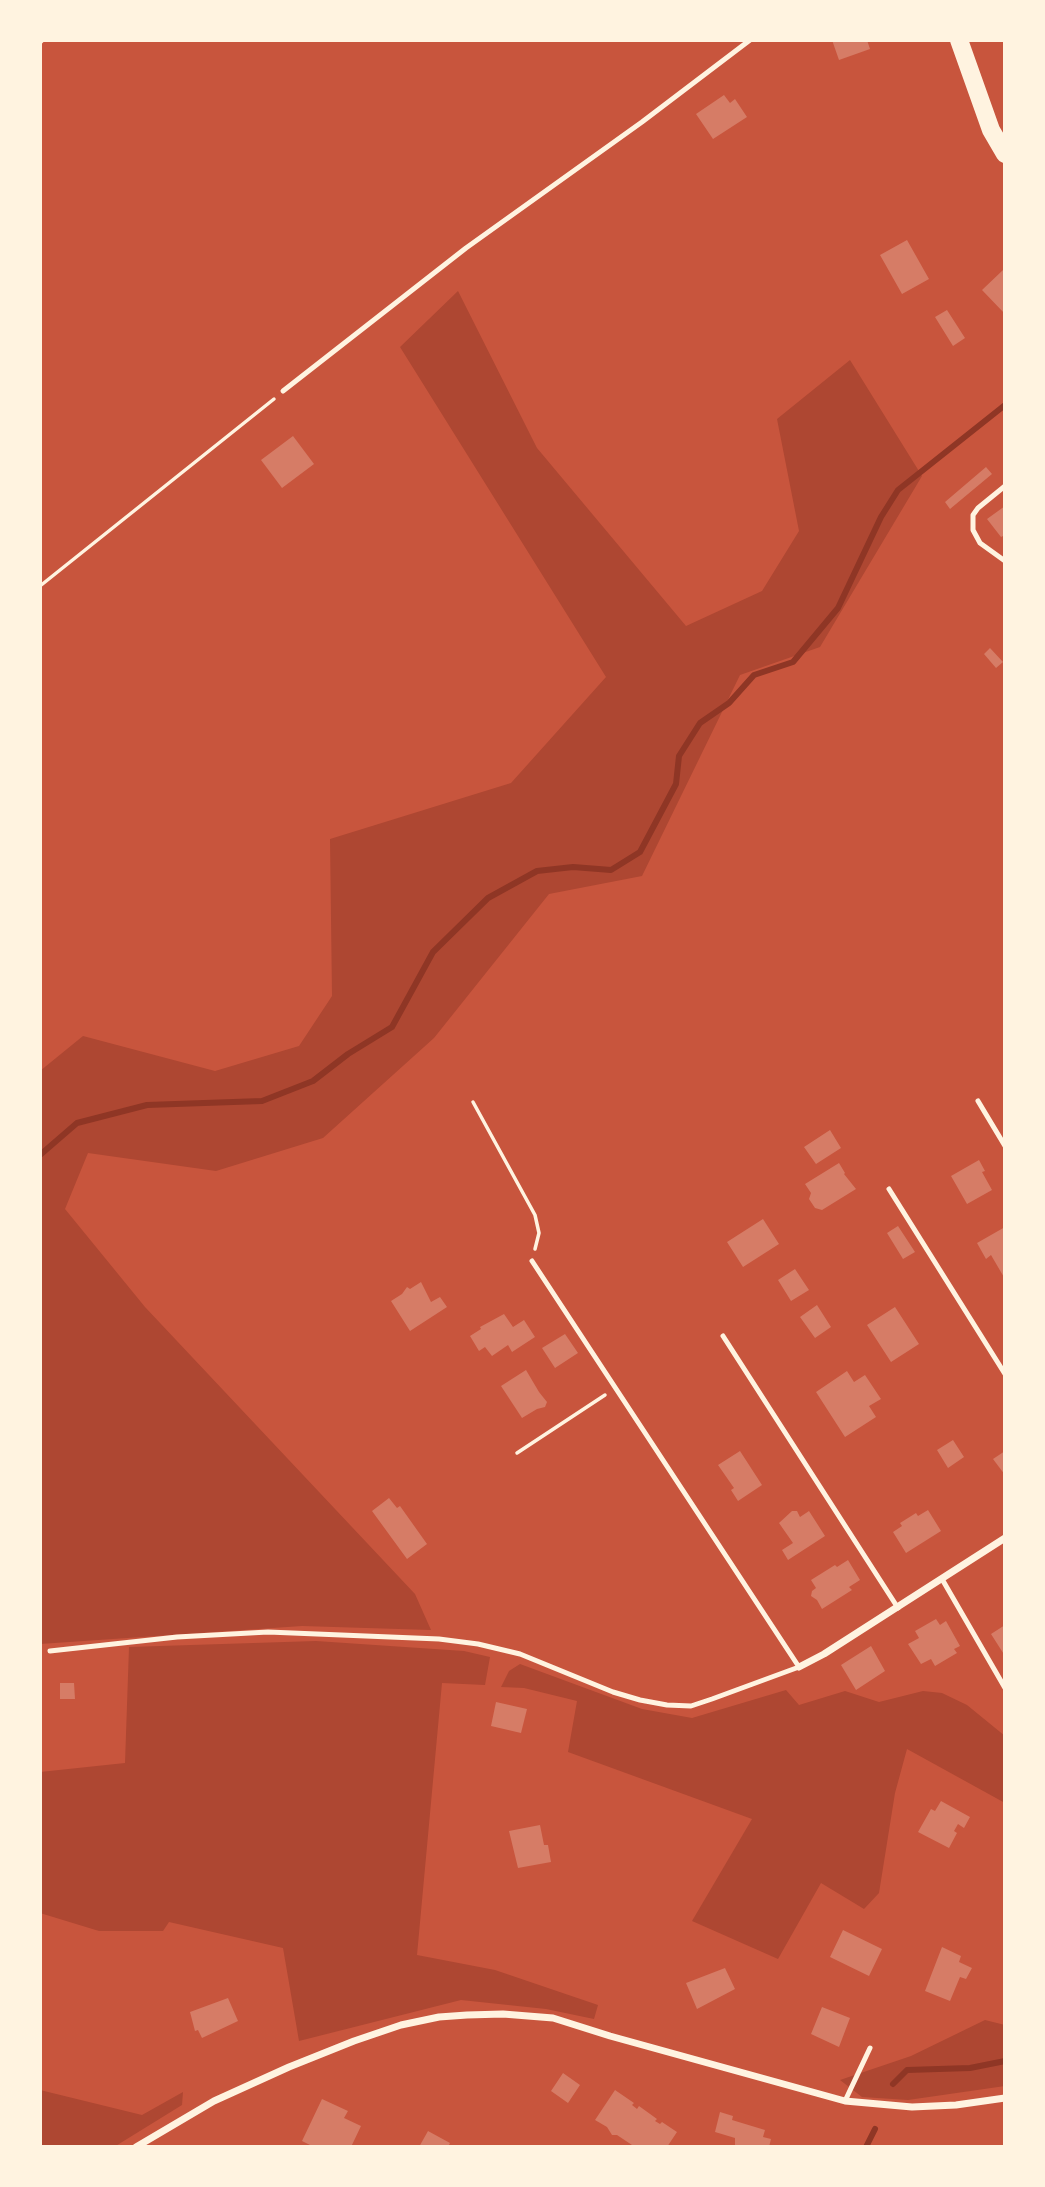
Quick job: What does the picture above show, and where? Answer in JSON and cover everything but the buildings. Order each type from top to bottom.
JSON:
[{"type":"main road","points":[[959,40],[992,130],[1005,154]]},
{"type":"street","points":[[799,1667],[898,1608],[1005,1538]]},
{"type":"street","points":[[136,2147],[214,2101],[354,2040],[401,2025],[439,2017],[467,2015],[503,2014],[553,2018],[845,2101],[912,2107],[956,2105],[1005,2098]]},
{"type":"lane","points":[[284,391],[466,248],[642,122],[750,40]]},
{"type":"lane","points":[[1005,486],[978,508],[973,515],[973,530],[980,543],[1005,561]]},
{"type":"lane","points":[[978,1101],[1005,1146]]},
{"type":"lane","points":[[889,1189],[1005,1374]]},
{"type":"lane","points":[[50,1651],[177,1637],[268,1632],[439,1639],[478,1644],[520,1654],[613,1692],[640,1700],[691,1706],[799,1667],[532,1261]]},
{"type":"lane","points":[[723,1336],[898,1608]]},
{"type":"lane","points":[[942,1579],[1005,1688]]},
{"type":"lane","points":[[845,2101],[870,2048]]},
{"type":"path","points":[[40,586],[284,391]]},
{"type":"path","points":[[473,1102],[536,1215],[539,1233],[532,1261]]},
{"type":"path","points":[[517,1453],[616,1388]]},
{"type":"shaded area","points":[[458,291],[537,448],[686,626],[762,591],[799,531],[777,419],[850,360],[922,476],[820,647],[740,675],[642,876],[549,894],[434,1038],[323,1138],[216,1171],[88,1153],[65,1209],[145,1307],[415,1594],[431,1630],[302,1626],[40,1644],[40,1071],[83,1036],[215,1071],[299,1046],[332,996],[330,839],[511,783],[606,677],[400,347]]},
{"type":"shaded area","points":[[316,1641],[464,1651],[490,1657],[485,1685],[442,1683],[417,1955],[495,1970],[598,2005],[594,2019],[546,2009],[461,2000],[299,2041],[283,1948],[169,1922],[163,1931],[99,1931],[40,1913],[40,1772],[125,1763],[129,1647]]},
{"type":"shaded area","points":[[520,1664],[642,1709],[692,1718],[786,1690],[799,1705],[845,1691],[879,1702],[923,1691],[942,1693],[967,1705],[1005,1736],[1005,1803],[907,1749],[895,1793],[879,1893],[864,1909],[821,1883],[778,1959],[692,1921],[752,1819],[568,1752],[577,1701],[524,1688],[501,1687],[509,1671]]},
{"type":"shaded area","points":[[985,2020],[1005,2025],[1005,2086],[908,2100],[862,2097],[840,2080],[911,2056]]},
{"type":"shaded area","points":[[40,2090],[142,2115],[183,2092],[182,2105],[114,2147],[40,2147]]},
{"type":"waterway","points":[[40,1155],[77,1123],[147,1105],[262,1101],[313,1081],[348,1054],[392,1027],[433,952],[488,898],[537,871],[573,867],[611,870],[640,852],[676,784],[679,756],[700,723],[729,703],[754,675],[793,662],[838,608],[881,517],[898,490],[1005,405]]},
{"type":"waterway","points":[[893,2084],[907,2070],[970,2068],[1005,2061]]},
{"type":"waterway","points":[[866,2147],[875,2129]]}]
